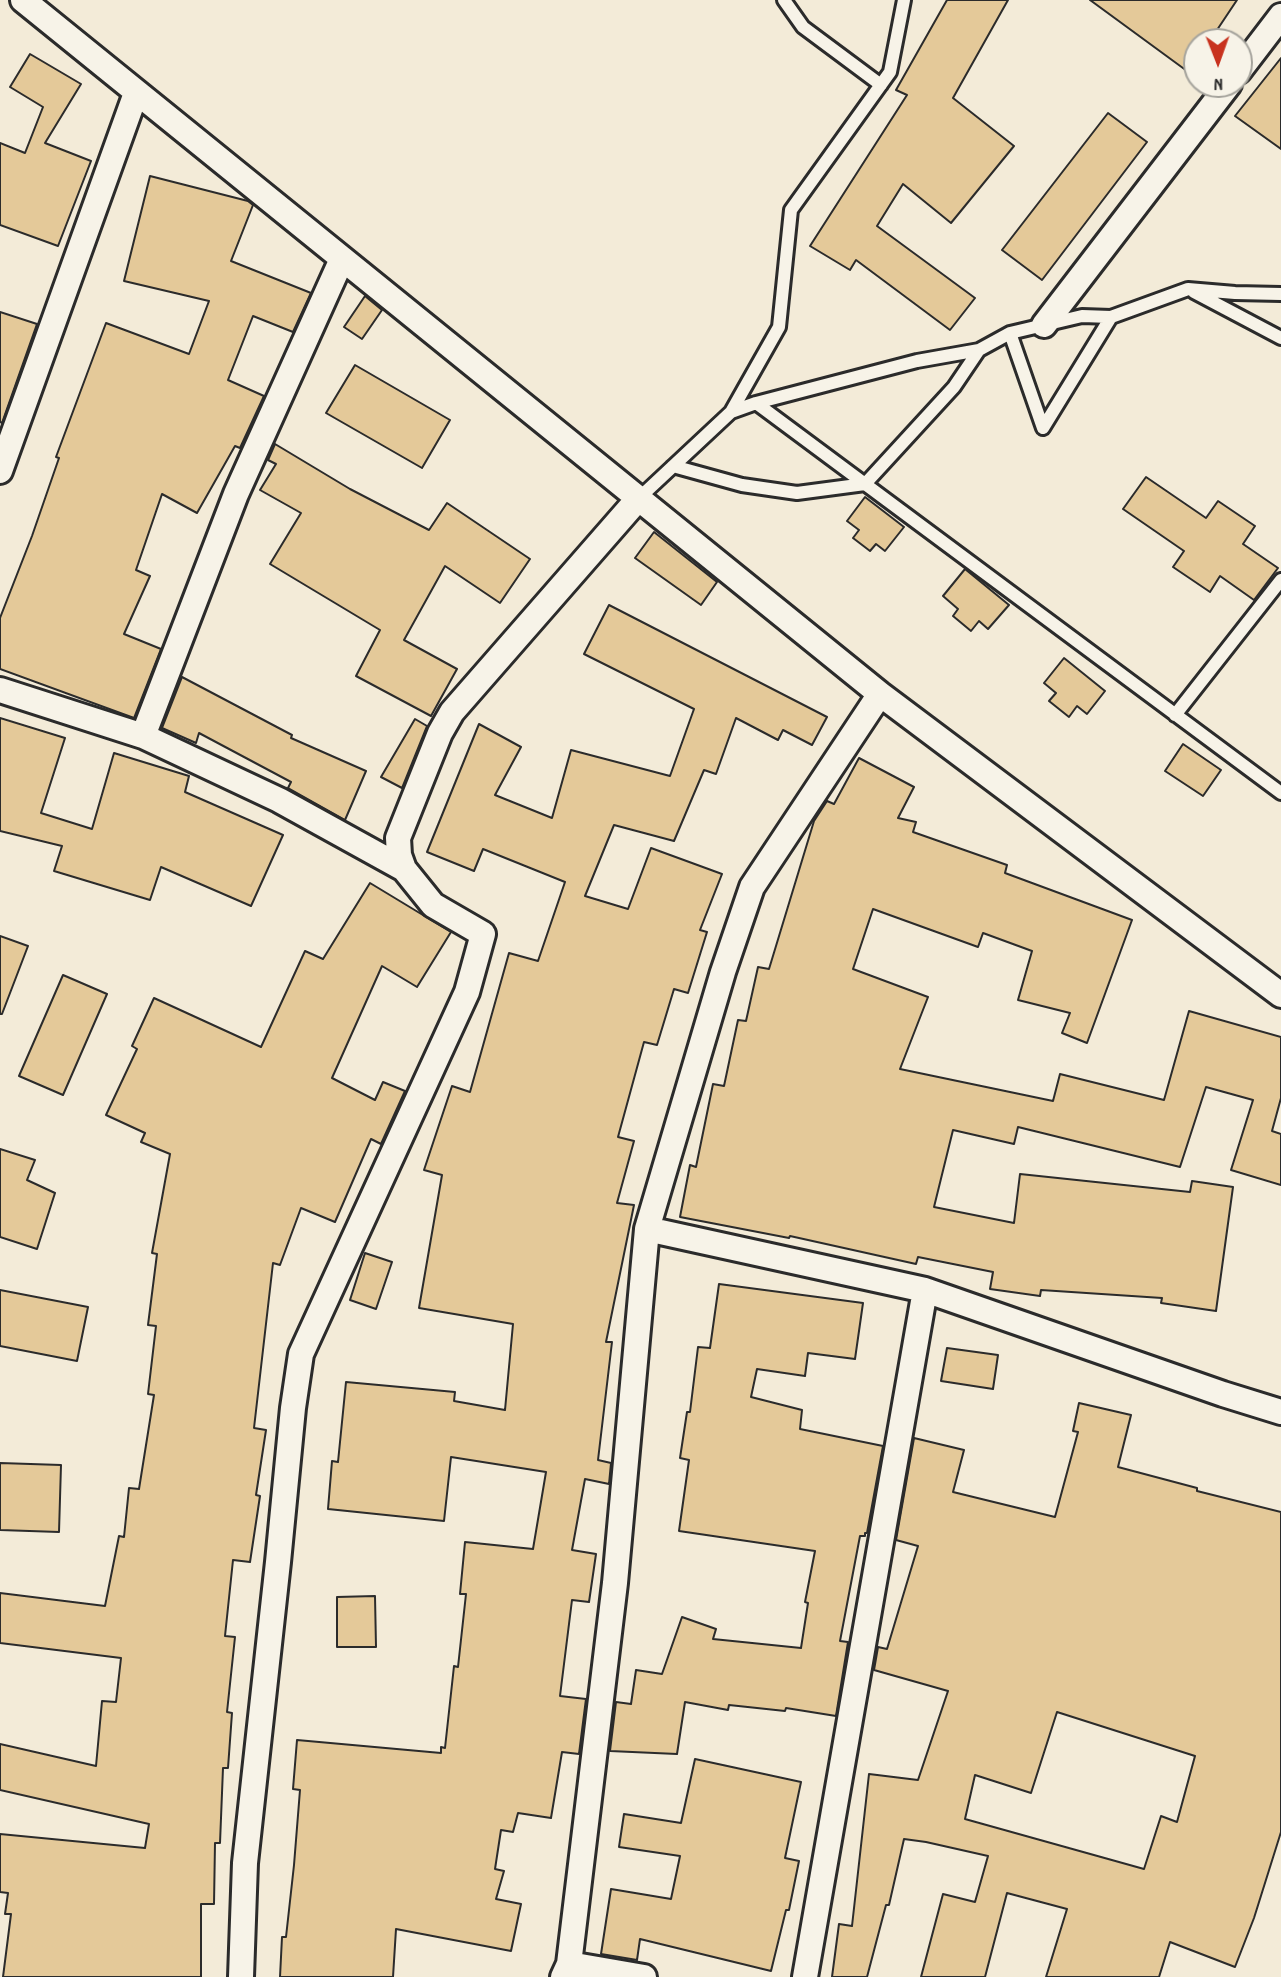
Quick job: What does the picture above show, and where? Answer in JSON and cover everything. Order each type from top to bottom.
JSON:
[{"type":"street","points":[[23,0],[880,694],[1281,996]]},
{"type":"street","points":[[1253,53],[1281,16]]},
{"type":"street","points":[[0,471],[136,93]]},
{"type":"street","points":[[1044,325],[1218,98]]},
{"type":"street","points":[[143,736],[236,494],[342,259]]},
{"type":"street","points":[[241,1977],[245,1863],[301,1354],[467,992],[483,934],[433,905],[404,869],[399,855],[398,838],[440,733],[452,712],[638,499]]},
{"type":"street","points":[[0,690],[143,736],[279,800],[404,869]]},
{"type":"street","points":[[643,1977],[566,1970],[615,1583],[647,1229],[723,972],[752,887],[880,694]]},
{"type":"street","points":[[647,1229],[925,1290],[1281,1412]]},
{"type":"street","points":[[804,1977],[925,1290]]},
{"type":"lane","points":[[784,0],[803,27],[881,85]]},
{"type":"lane","points":[[638,499],[731,412],[779,327],[791,209],[890,72],[904,0]]},
{"type":"lane","points":[[731,412],[917,361],[979,350],[1010,333],[1082,316],[1111,317],[1188,289],[1281,294]]},
{"type":"lane","points":[[1188,289],[1281,338]]},
{"type":"lane","points":[[1010,333],[1043,428],[1111,317]]},
{"type":"lane","points":[[673,466],[742,485],[797,493],[865,484],[954,387],[979,350]]},
{"type":"lane","points":[[756,403],[1281,793]]},
{"type":"lane","points":[[1175,715],[1281,580]]},
{"type":"building","points":[[947,0],[1008,0],[953,98],[1014,146],[951,223],[903,184],[877,226],[975,298],[950,330],[856,260],[850,270],[810,246],[907,95],[896,90]]},
{"type":"building","points":[[1090,0],[1237,0],[1218,28],[1183,28],[1183,68]]},
{"type":"building","points":[[30,54],[81,84],[45,143],[91,161],[58,246],[0,225],[0,143],[25,153],[43,107],[10,87]]},
{"type":"building","points":[[1281,58],[1281,149],[1235,116],[1249,98],[1253,98],[1253,93]]},
{"type":"building","points":[[1108,113],[1147,142],[1042,280],[1002,250]]},
{"type":"building","points":[[150,176],[248,201],[253,205],[231,261],[311,293],[293,332],[253,316],[228,380],[264,396],[240,448],[235,446],[197,513],[162,494],[136,570],[150,576],[124,634],[161,649],[134,718],[0,669],[0,618],[32,536],[59,458],[56,457],[106,323],[189,354],[209,301],[124,281]]},
{"type":"building","points":[[365,296],[382,310],[362,339],[344,327]]},
{"type":"building","points":[[0,312],[37,324],[2,423],[0,422]]},
{"type":"building","points":[[355,365],[450,420],[422,468],[326,413]]},
{"type":"building","points":[[275,444],[350,489],[429,530],[447,503],[530,559],[500,603],[445,566],[404,640],[457,669],[431,716],[356,676],[380,630],[270,564],[301,513],[260,490],[276,464],[268,460]]},
{"type":"building","points":[[1146,477],[1206,518],[1218,501],[1255,526],[1243,544],[1278,568],[1254,600],[1220,576],[1210,592],[1173,567],[1184,551],[1123,509]]},
{"type":"building","points":[[865,497],[904,527],[885,551],[876,544],[870,551],[853,538],[859,530],[847,521]]},
{"type":"building","points":[[654,532],[717,582],[701,605],[635,558]]},
{"type":"building","points":[[965,569],[1009,605],[988,629],[979,621],[971,631],[953,616],[958,609],[943,596]]},
{"type":"building","points":[[609,605],[827,717],[812,745],[783,730],[778,740],[736,718],[716,774],[704,770],[674,841],[614,825],[585,896],[628,909],[651,848],[722,874],[700,930],[707,932],[688,993],[674,989],[657,1045],[644,1042],[618,1137],[634,1141],[617,1203],[634,1205],[606,1342],[612,1342],[598,1460],[611,1463],[609,1484],[585,1479],[572,1550],[596,1554],[589,1602],[572,1600],[560,1696],[586,1699],[579,1754],[562,1752],[551,1818],[518,1813],[513,1832],[501,1830],[495,1869],[504,1871],[496,1899],[521,1904],[511,1951],[396,1929],[393,1977],[280,1977],[282,1937],[286,1937],[300,1790],[293,1789],[297,1740],[441,1753],[441,1747],[445,1748],[454,1666],[458,1667],[466,1594],[460,1594],[465,1542],[533,1549],[546,1472],[451,1457],[444,1521],[328,1509],[332,1461],[338,1462],[346,1382],[455,1392],[454,1401],[505,1410],[513,1324],[419,1308],[442,1175],[424,1170],[452,1086],[470,1092],[509,953],[538,961],[565,882],[483,849],[474,871],[427,852],[479,724],[521,747],[495,795],[552,818],[571,750],[670,776],[694,709],[584,654]]},
{"type":"building","points":[[1064,658],[1105,691],[1087,714],[1077,706],[1069,717],[1049,701],[1056,693],[1044,683]]},
{"type":"building","points":[[182,677],[292,735],[291,738],[366,771],[345,820],[288,788],[291,782],[199,733],[196,743],[162,728]]},
{"type":"building","points":[[0,718],[65,738],[41,813],[92,829],[114,753],[189,776],[185,792],[283,835],[251,906],[161,867],[150,900],[54,871],[62,846],[0,831]]},
{"type":"building","points":[[415,719],[427,726],[402,788],[381,777]]},
{"type":"building","points":[[1183,744],[1221,770],[1203,796],[1165,771]]},
{"type":"building","points":[[859,758],[914,787],[898,818],[916,822],[913,832],[1007,865],[1005,873],[1132,920],[1087,1043],[1062,1033],[1070,1013],[1018,1000],[1032,951],[983,933],[978,947],[873,909],[853,969],[928,997],[900,1069],[1053,1101],[1060,1074],[1164,1100],[1189,1011],[1281,1037],[1281,1098],[1272,1131],[1281,1134],[1281,1185],[1231,1170],[1253,1100],[1206,1087],[1180,1167],[1018,1127],[1014,1144],[953,1130],[934,1207],[1014,1223],[1020,1174],[1190,1192],[1192,1181],[1233,1187],[1216,1311],[1161,1303],[1162,1298],[1041,1290],[1040,1296],[990,1289],[993,1272],[918,1257],[916,1264],[790,1236],[789,1238],[680,1217],[690,1165],[696,1167],[713,1084],[724,1086],[738,1020],[746,1021],[758,967],[769,969],[814,821],[827,801],[834,804]]},
{"type":"building","points":[[370,883],[451,932],[417,987],[382,966],[332,1078],[375,1100],[383,1082],[405,1091],[381,1144],[371,1139],[335,1222],[301,1208],[280,1265],[273,1263],[254,1428],[266,1430],[256,1495],[260,1496],[250,1562],[233,1560],[225,1636],[235,1637],[227,1712],[232,1713],[228,1768],[223,1768],[220,1843],[215,1843],[214,1904],[201,1904],[201,1977],[3,1977],[11,1914],[5,1914],[8,1893],[0,1892],[0,1834],[145,1848],[149,1824],[0,1790],[0,1744],[96,1766],[102,1701],[116,1702],[121,1658],[0,1643],[0,1593],[105,1606],[119,1536],[124,1537],[129,1488],[139,1489],[154,1395],[148,1394],[156,1326],[148,1325],[157,1254],[152,1253],[170,1154],[141,1142],[145,1133],[106,1115],[137,1049],[132,1046],[154,998],[261,1047],[305,951],[323,959]]},
{"type":"building","points":[[0,936],[28,946],[2,1014],[0,1014]]},
{"type":"building","points":[[63,975],[107,994],[63,1095],[19,1076]]},
{"type":"building","points":[[0,1149],[35,1160],[27,1180],[55,1193],[37,1249],[0,1237]]},
{"type":"building","points":[[365,1253],[392,1262],[376,1309],[350,1300]]},
{"type":"building","points":[[719,1284],[863,1303],[855,1359],[808,1353],[805,1376],[757,1369],[751,1397],[802,1410],[800,1429],[883,1446],[867,1533],[860,1536],[840,1641],[848,1642],[836,1716],[786,1708],[785,1711],[729,1705],[728,1710],[685,1702],[677,1754],[610,1751],[616,1702],[631,1704],[636,1670],[662,1674],[682,1617],[716,1629],[713,1639],[801,1648],[808,1603],[805,1602],[815,1551],[679,1531],[689,1460],[680,1458],[687,1412],[690,1412],[698,1347],[710,1348]]},
{"type":"building","points":[[0,1290],[88,1307],[77,1361],[0,1346]]},
{"type":"building","points":[[947,1348],[998,1355],[993,1389],[941,1381]]},
{"type":"building","points":[[1079,1403],[1131,1415],[1118,1467],[1197,1488],[1197,1491],[1281,1512],[1281,1832],[1254,1918],[1235,1967],[1170,1942],[1159,1977],[1046,1977],[1067,1909],[1007,1893],[985,1977],[921,1977],[943,1894],[975,1902],[988,1856],[904,1839],[889,1905],[886,1905],[867,1977],[832,1977],[839,1924],[852,1926],[869,1774],[918,1780],[948,1691],[874,1670],[878,1647],[887,1649],[918,1546],[896,1540],[914,1438],[964,1450],[953,1492],[1055,1517],[1078,1432],[1073,1431]],"holes":[[[1057,1712],[1195,1756],[1177,1822],[1161,1816],[1144,1869],[965,1819],[975,1775],[1031,1793]]]},
{"type":"building","points":[[0,1463],[61,1465],[59,1532],[0,1530]]},
{"type":"building","points":[[375,1596],[376,1647],[337,1647],[337,1597]]},
{"type":"building","points":[[695,1759],[801,1782],[785,1858],[799,1861],[789,1910],[786,1910],[771,1971],[640,1939],[637,1960],[601,1954],[611,1889],[671,1899],[680,1856],[619,1847],[624,1814],[681,1823]]}]
